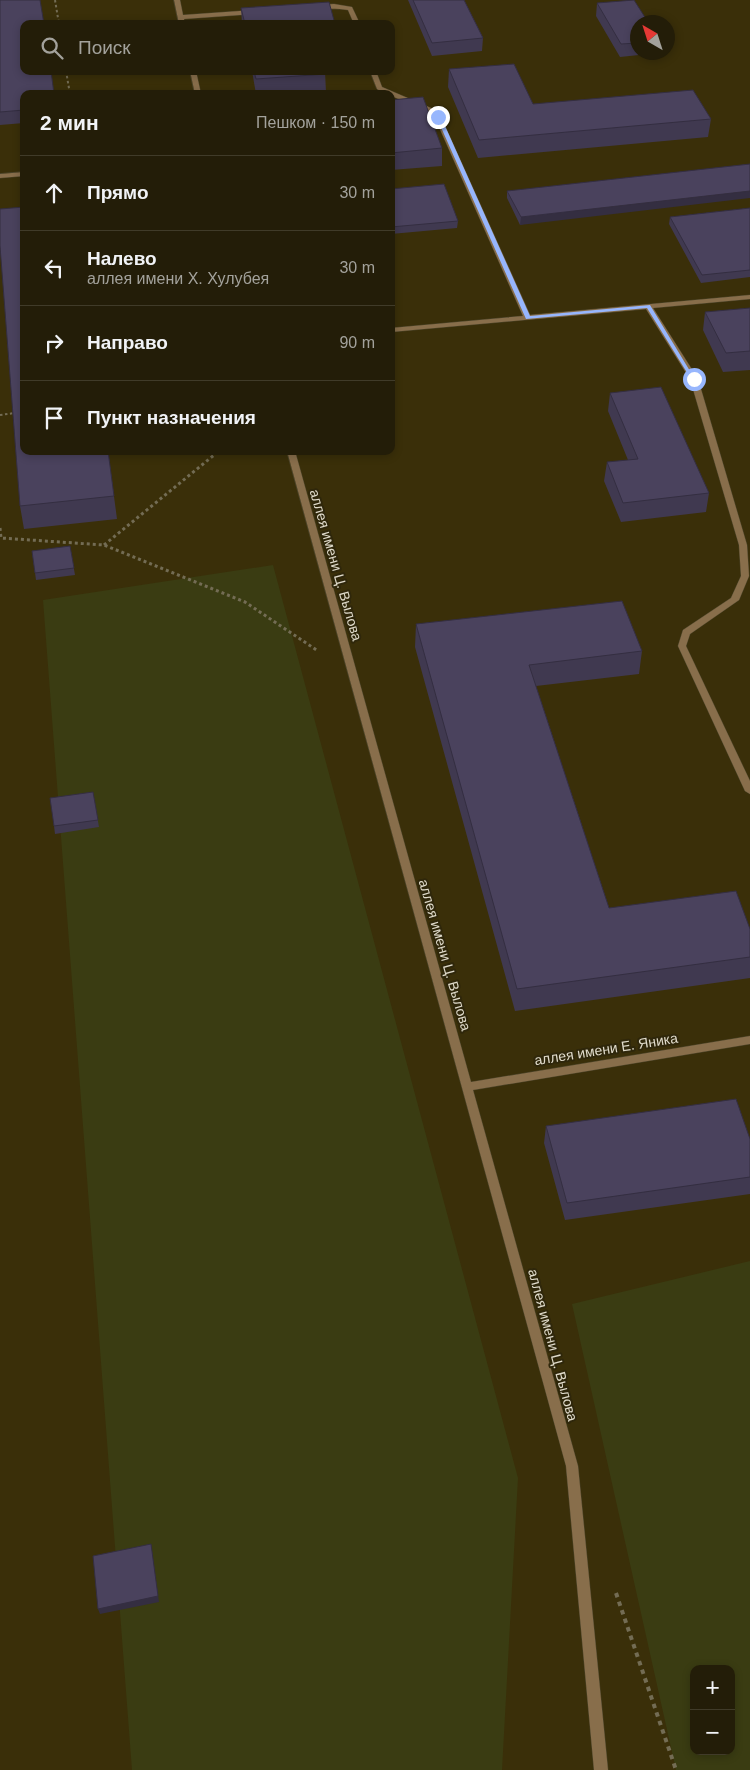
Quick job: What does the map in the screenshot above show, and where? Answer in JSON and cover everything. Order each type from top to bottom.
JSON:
[{"type":"lane","points":[[177,0],[182,20],[258,11]]},
{"type":"lane","points":[[315,7],[334,6],[350,8],[355,20]]},
{"type":"lane","points":[[194,75],[197,90]]},
{"type":"lane","points":[[374,75],[379,88],[383,90]]},
{"type":"lane","points":[[395,96],[429,109],[438,117],[528,318]]},
{"type":"lane","points":[[0,176],[20,174]]},
{"type":"lane","points":[[395,330],[750,297]]},
{"type":"lane","points":[[648,306],[694,379],[743,545],[745,576],[735,600],[686,632],[682,646],[750,791]]},
{"type":"lane","name":"аллея имени Ц. Вылова","points":[[292,455],[572,1466],[601,1770]]},
{"type":"lane","name":"аллея имени Е. Яника","points":[[467,1087],[750,1040]]},
{"type":"path","points":[[55,0],[58,20]]},
{"type":"path","points":[[67,75],[69,90]]},
{"type":"path","points":[[0,415],[15,413]]},
{"type":"path","points":[[104,545],[214,455]]},
{"type":"path","points":[[0,528],[1,538],[104,545],[245,602],[353,674]]},
{"type":"path","points":[[613,1586],[676,1770]]},
{"type":"shaded area","points":[[0,0],[750,0],[750,1770],[0,1770]]},
{"type":"shaded area","points":[[273,565],[518,1478],[502,1770],[132,1770],[43,600]]},
{"type":"shaded area","points":[[750,1261],[750,1770],[676,1770],[572,1304]]},
{"type":"building","points":[[0,0],[40,0],[43,20],[20,20],[20,75],[52,75],[53,90],[20,90],[20,110],[0,112]]},
{"type":"building","points":[[413,0],[464,0],[483,38],[432,43]]},
{"type":"building","points":[[634,0],[644,15],[630,15],[630,43],[621,44],[597,3]]},
{"type":"building","points":[[329,2],[334,20],[244,20],[241,8]]},
{"type":"building","points":[[514,64],[533,104],[693,90],[711,119],[479,140],[449,69]]},
{"type":"building","points":[[255,75],[312,75],[256,79]]},
{"type":"building","points":[[423,97],[442,148],[395,153],[395,100]]},
{"type":"building","points":[[750,164],[750,191],[521,217],[507,191]]},
{"type":"building","points":[[444,184],[458,221],[395,227],[395,189]]},
{"type":"building","points":[[20,207],[20,455],[109,455],[114,496],[20,506],[0,246],[0,209]]},
{"type":"building","points":[[750,208],[750,270],[702,275],[670,217]]},
{"type":"building","points":[[750,308],[750,351],[726,353],[705,312]]},
{"type":"building","points":[[661,387],[709,493],[623,503],[607,462],[638,459],[610,393]]},
{"type":"building","points":[[70,546],[74,568],[35,573],[32,551]]},
{"type":"building","points":[[622,601],[642,651],[529,665],[609,908],[736,891],[750,929],[750,957],[517,989],[416,624]]},
{"type":"building","points":[[93,792],[98,820],[54,826],[50,798]]},
{"type":"building","points":[[736,1099],[750,1139],[750,1177],[567,1203],[546,1126]]},
{"type":"building","points":[[151,1544],[158,1596],[98,1609],[93,1556]]},
{"type":"route","points":[[438,117],[528,318],[648,306],[694,379]]}]
